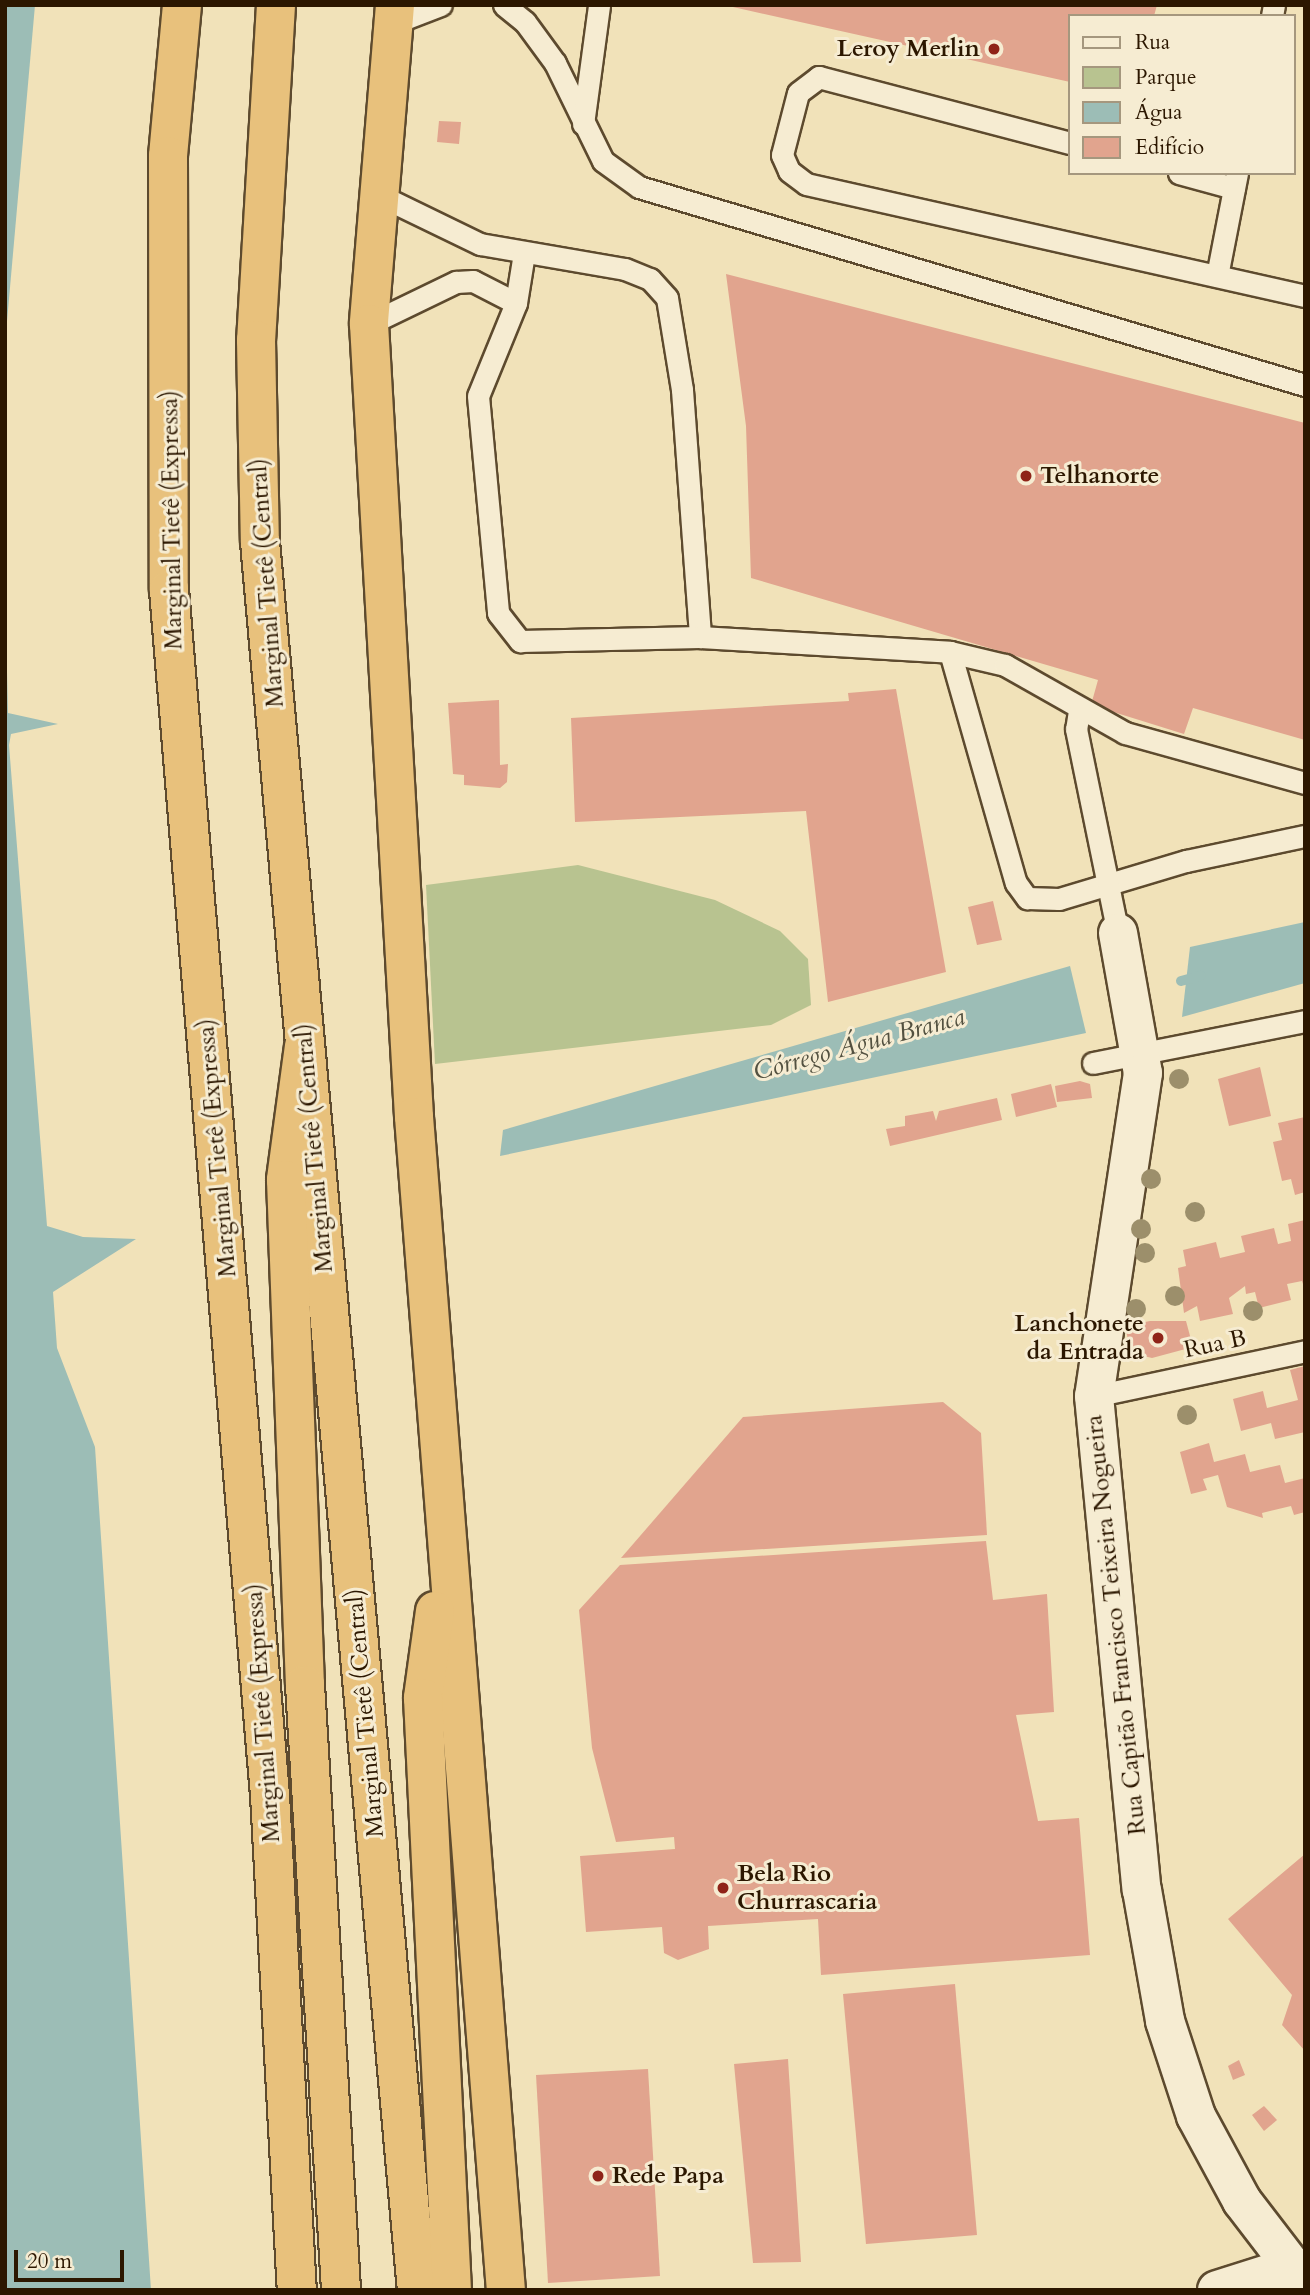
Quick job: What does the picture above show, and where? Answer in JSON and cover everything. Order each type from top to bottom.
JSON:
[{"type":"highway","name":"Marginal Tietê (Expressa)","points":[[182,5],[168,156],[169,590],[270,1795],[297,2290]]},
{"type":"highway","name":"Marginal Tietê (Central)","points":[[276,5],[256,340],[260,542],[417,2290]]},
{"type":"highway","points":[[394,14],[383,197],[369,324],[445,1545],[506,2290]]},
{"type":"highway","points":[[304,1046],[286,1180],[305,1685],[341,2290]]},
{"type":"highway","points":[[445,1545],[423,1698],[453,2290]]},
{"type":"street","name":"Rua Capitão Francisco Teixeira Nogueira","points":[[1118,933],[1143,1053],[1140,1109],[1094,1396],[1142,1890],[1165,2021],[1196,2116],[1242,2201],[1297,2275]]},
{"type":"street","points":[[1217,2290],[1297,2275]]},
{"type":"lane","points":[[394,14],[441,5]]},
{"type":"lane","points":[[504,5],[526,22],[555,63],[603,161],[639,187],[1305,385]]},
{"type":"lane","points":[[583,124],[599,5]]},
{"type":"lane","points":[[1068,142],[819,78],[798,93],[782,155],[789,172],[806,184],[1305,296]]},
{"type":"lane","points":[[1193,175],[1235,181],[1217,275]]},
{"type":"lane","points":[[383,197],[480,244],[625,269],[650,279],[667,298],[682,390],[699,638]]},
{"type":"lane","points":[[524,253],[516,303],[478,396],[490,552],[506,631],[520,641],[544,644],[699,638],[950,652],[1005,665],[1079,711],[1125,733],[1305,783]]},
{"type":"lane","points":[[369,324],[456,282],[473,281],[516,303]]},
{"type":"lane","points":[[950,652],[1016,883],[1039,902],[1110,888],[1186,861],[1305,836]]},
{"type":"lane","points":[[1079,711],[1076,729],[1118,933]]},
{"type":"lane","points":[[1093,1063],[1305,1021]]},
{"type":"lane","name":"Rua B","points":[[1094,1396],[1305,1351]]},
{"type":"green space","points":[[578,865],[715,900],[780,931],[808,959],[811,1005],[771,1025],[435,1064],[426,885]]},
{"type":"water","points":[[5,5],[35,5],[5,344]]},
{"type":"water","points":[[5,589],[8,713],[58,724],[11,734],[9,745],[47,1226],[83,1237],[136,1239],[53,1292],[57,1348],[95,1447],[151,2290],[5,2290]]},
{"type":"water","points":[[1305,922],[1305,983],[1182,1017],[1190,947]]},
{"type":"water","points":[[1070,966],[1086,1033],[500,1156],[503,1130]]},
{"type":"building","name":"Leroy Merlin","points":[[724,5],[1157,5],[1155,14],[1068,14],[1068,82]]},
{"type":"building","points":[[439,121],[461,122],[459,144],[437,142]]},
{"type":"building","name":"Telhanorte","points":[[726,274],[1305,423],[1305,740],[1193,708],[1184,734],[1091,705],[1098,680],[751,578],[746,426]]},
{"type":"building","points":[[896,689],[946,972],[828,1002],[806,811],[575,822],[571,718],[849,701],[848,693]]},
{"type":"building","points":[[499,700],[500,765],[508,764],[507,782],[500,788],[464,785],[464,775],[453,774],[448,703]]},
{"type":"building","points":[[993,901],[1002,940],[977,945],[968,907]]},
{"type":"building","points":[[1260,1067],[1271,1116],[1229,1126],[1218,1079]]},
{"type":"building","points":[[1080,1081],[1090,1084],[1092,1098],[1057,1102],[1055,1086]]},
{"type":"building","points":[[1051,1084],[1057,1107],[1016,1117],[1011,1094]]},
{"type":"building","points":[[997,1098],[1002,1120],[890,1146],[886,1129],[905,1126],[905,1116],[933,1111],[936,1121],[939,1111]]},
{"type":"building","points":[[1305,1117],[1305,1192],[1295,1195],[1291,1179],[1282,1181],[1273,1142],[1282,1140],[1278,1123]]},
{"type":"building","points":[[1305,1220],[1305,1290],[1302,1281],[1287,1284],[1291,1300],[1259,1308],[1255,1292],[1246,1294],[1245,1286],[1229,1298],[1233,1314],[1200,1321],[1197,1306],[1184,1313],[1178,1268],[1186,1266],[1183,1250],[1216,1242],[1220,1258],[1245,1252],[1241,1236],[1274,1228],[1278,1244],[1291,1241],[1288,1224]]},
{"type":"building","points":[[1150,1321],[1186,1321],[1193,1347],[1152,1358],[1131,1353],[1125,1326]]},
{"type":"building","points":[[1305,1366],[1305,1432],[1275,1439],[1271,1423],[1241,1431],[1233,1399],[1263,1391],[1267,1408],[1298,1400],[1290,1370]]},
{"type":"building","points":[[943,1402],[981,1433],[987,1535],[621,1558],[743,1417]]},
{"type":"building","points":[[1209,1443],[1214,1462],[1245,1454],[1250,1472],[1280,1465],[1285,1483],[1305,1478],[1305,1512],[1294,1515],[1291,1506],[1262,1513],[1263,1518],[1227,1507],[1218,1475],[1203,1479],[1207,1490],[1191,1494],[1180,1452]]},
{"type":"building","points":[[986,1541],[993,1600],[1047,1594],[1054,1712],[1016,1715],[1038,1821],[1079,1818],[1090,1955],[821,1975],[818,1919],[708,1926],[709,1949],[678,1960],[664,1953],[662,1927],[586,1932],[580,1856],[675,1849],[674,1837],[616,1842],[592,1748],[579,1610],[620,1565]]},
{"type":"building","points":[[1305,1854],[1305,2051],[1282,2025],[1292,1995],[1228,1919]]},
{"type":"building","points":[[955,1984],[977,2235],[866,2244],[843,1994]]},
{"type":"building","points":[[788,2059],[801,2262],[753,2263],[734,2064]]},
{"type":"building","points":[[1239,2060],[1245,2075],[1233,2080],[1228,2066]]},
{"type":"building","name":"Rede Papa","points":[[648,2069],[660,2276],[548,2283],[536,2075]]},
{"type":"building","points":[[1264,2106],[1277,2120],[1264,2131],[1252,2115]]},
{"type":"waterway","name":"Córrego Água Branca","points":[[1181,981],[1200,976]]},
{"type":"place","name":"Leroy Merlin","points":[[994,49]]},
{"type":"place","name":"Telhanorte","points":[[1026,476]]},
{"type":"place","name":"Lanchonete da Entrada","points":[[1158,1338]]},
{"type":"place","name":"Bela Rio Churrascaria","points":[[723,1888]]},
{"type":"place","name":"Rede Papa","points":[[598,2176]]}]
